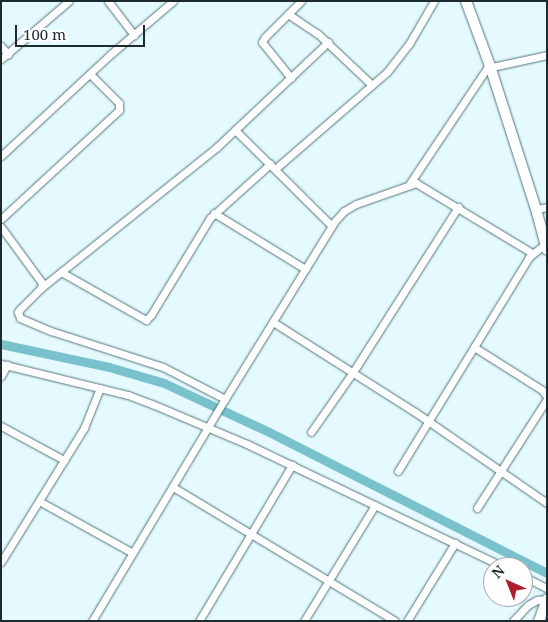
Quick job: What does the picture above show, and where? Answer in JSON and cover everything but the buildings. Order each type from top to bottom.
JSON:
[{"type":"street","points":[[1,59],[69,1]]},
{"type":"street","points":[[108,1],[134,35]]},
{"type":"street","points":[[1,156],[173,1]]},
{"type":"street","points":[[291,78],[262,42],[301,1]]},
{"type":"street","points":[[61,272],[146,320],[199,232],[214,213],[372,85],[403,52],[434,1]]},
{"type":"street","points":[[398,471],[532,253],[546,247],[536,209],[490,66],[466,1]]},
{"type":"street","points":[[288,14],[328,42],[372,85]]},
{"type":"street","points":[[224,401],[163,367],[24,320],[18,312],[41,288],[235,130],[328,42]]},
{"type":"street","points":[[1,46],[8,54]]},
{"type":"street","points":[[410,184],[490,66],[547,55]]},
{"type":"street","points":[[1,219],[119,110],[119,104],[90,74]]},
{"type":"street","points":[[235,130],[332,226]]},
{"type":"street","points":[[92,621],[305,269],[332,226],[349,207],[410,184],[422,185],[532,253]]},
{"type":"street","points":[[536,209],[547,207]]},
{"type":"street","points":[[311,432],[353,372],[458,208]]},
{"type":"street","points":[[214,213],[305,269]]},
{"type":"street","points":[[1,228],[40,278],[41,288]]},
{"type":"street","points":[[273,322],[429,421],[547,503]]},
{"type":"street","points":[[474,347],[542,390],[547,398],[477,508]]},
{"type":"street","points":[[1,376],[4,364],[100,388],[152,404],[210,426],[484,557]]},
{"type":"street","points":[[1,562],[84,428],[100,388]]},
{"type":"street","points":[[1,426],[64,460]]},
{"type":"street","points":[[199,621],[292,465]]},
{"type":"street","points":[[173,487],[330,580],[394,621]]},
{"type":"street","points":[[39,501],[133,553]]},
{"type":"street","points":[[304,621],[375,505]]},
{"type":"street","points":[[406,621],[455,543]]},
{"type":"street","points":[[533,581],[547,588]]},
{"type":"street","points":[[513,621],[528,605],[537,600],[547,599],[540,621]]},
{"type":"waterway","points":[[1,344],[109,367],[164,383],[269,432],[547,573]]}]
